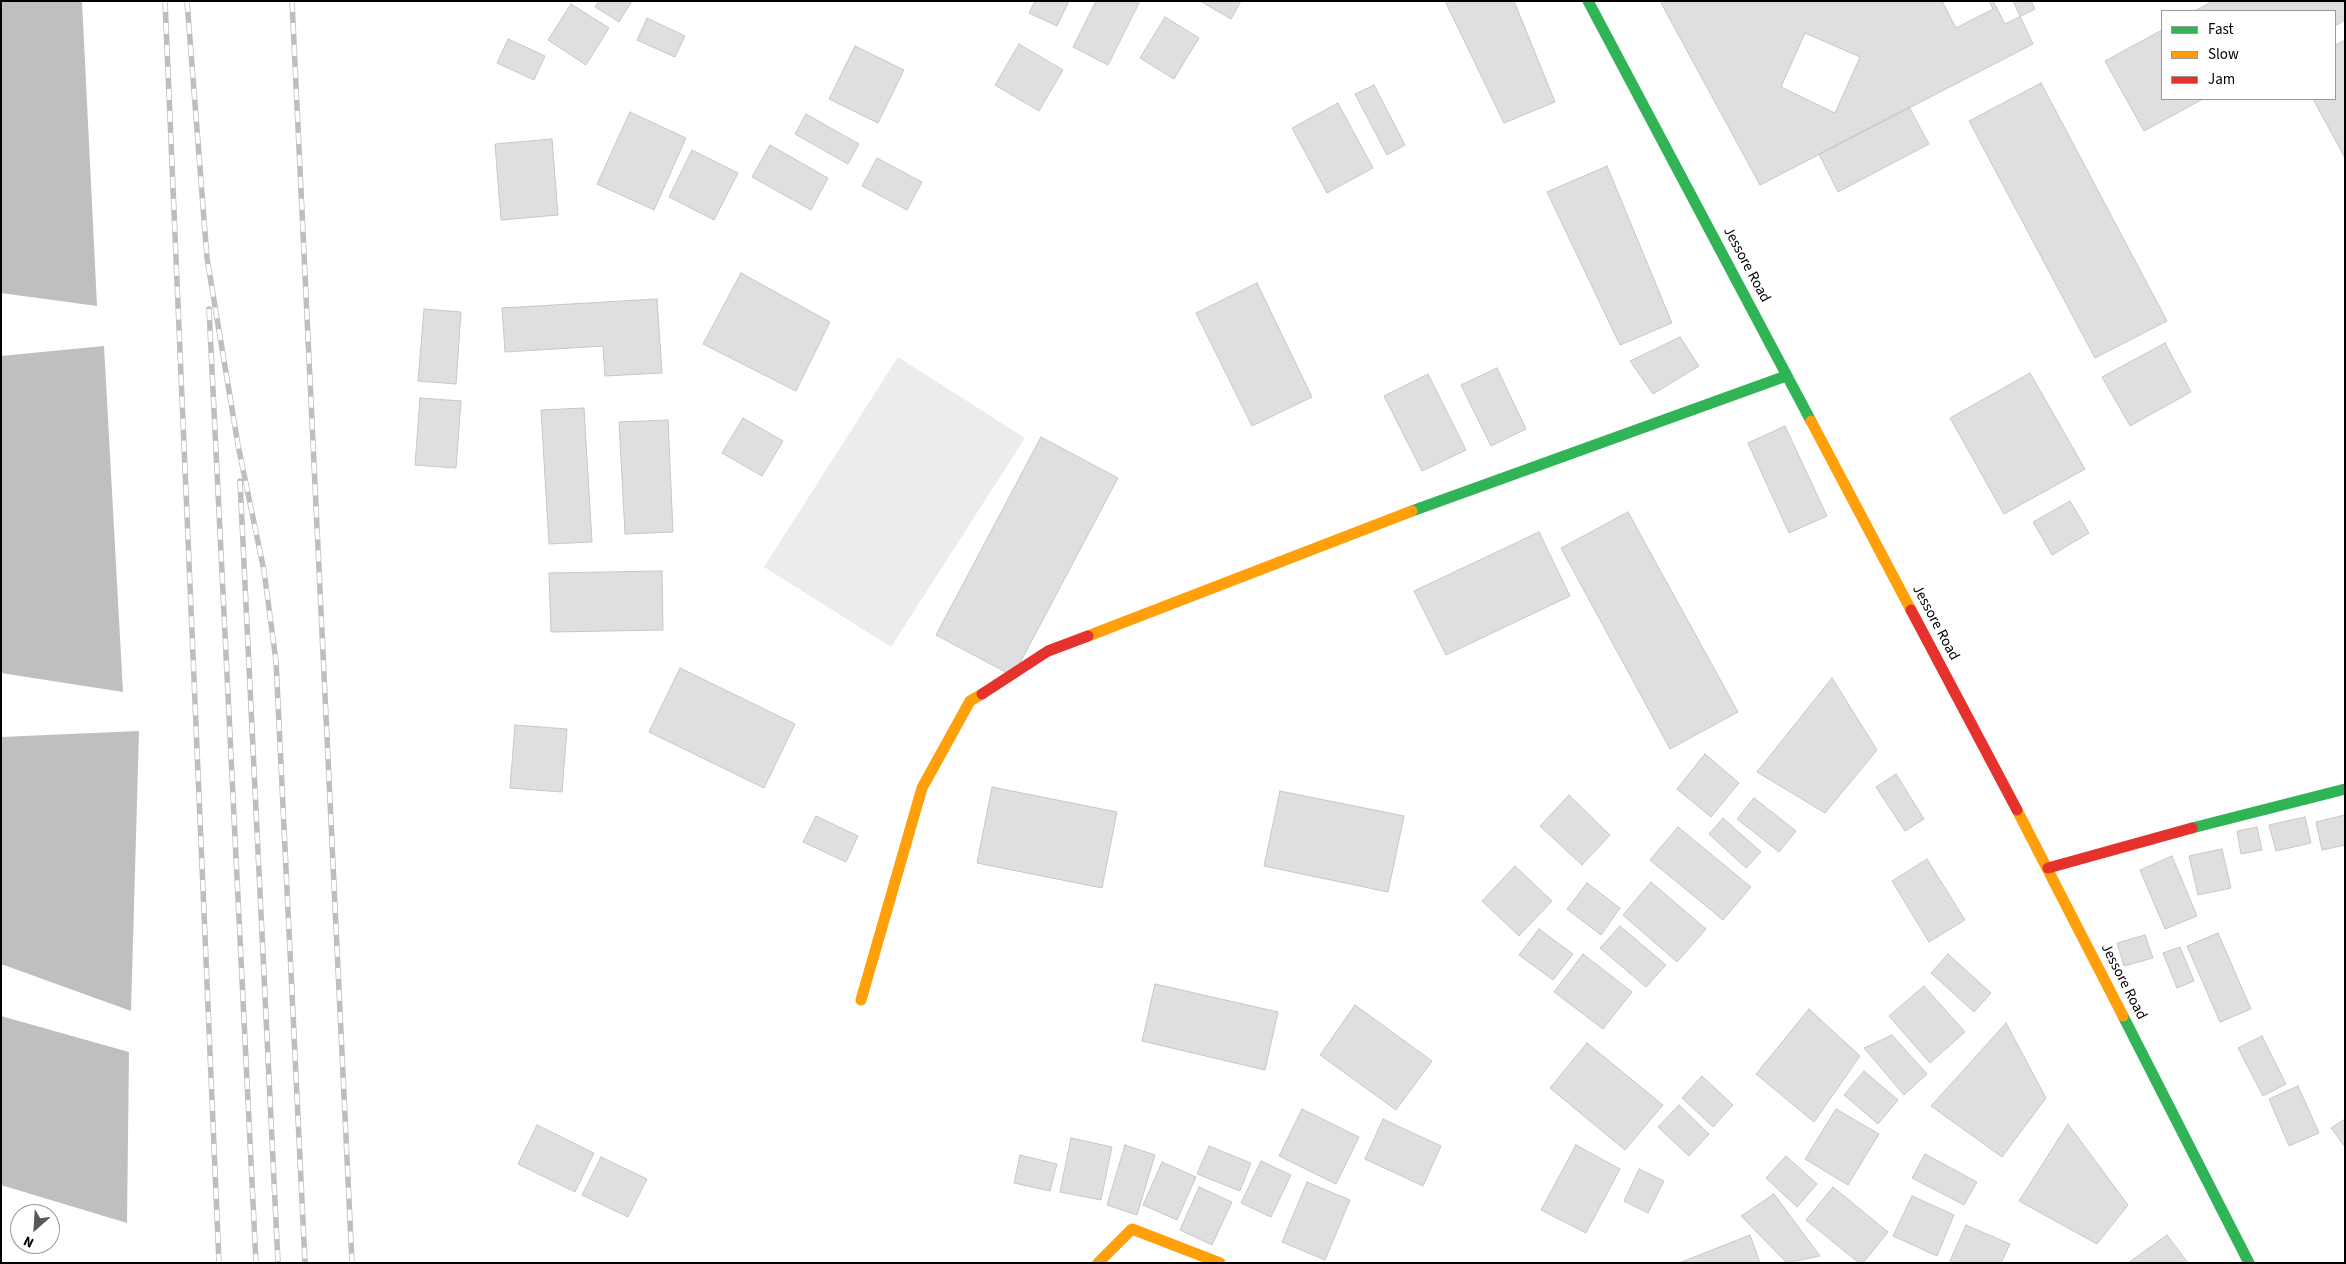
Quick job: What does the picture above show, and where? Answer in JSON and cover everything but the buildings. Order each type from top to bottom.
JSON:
[{"type":"main road","name":"Jessore Road","points":[[1588,1],[1730,265],[1786,376],[2048,868],[2249,1263]]},
{"type":"main road","points":[[861,1000],[922,788],[970,701],[1048,651],[1482,485],[1786,376]]},
{"type":"main road","points":[[2048,868],[2285,803],[2345,789]]},
{"type":"main road","points":[[1098,1263],[1132,1229],[1220,1263]]},
{"type":"shaded area","points":[[1,1],[82,1],[97,306],[1,293]]},
{"type":"shaded area","points":[[104,346],[123,692],[1,673],[1,356]]},
{"type":"shaded area","points":[[898,357],[1025,438],[891,647],[764,567]]},
{"type":"shaded area","points":[[139,731],[131,1011],[1,964],[1,737]]},
{"type":"shaded area","points":[[1,1016],[129,1052],[127,1223],[1,1185]]},
{"type":"railway","points":[[165,1],[219,1263]]},
{"type":"railway","points":[[187,1],[207,258],[238,445],[264,571],[276,661],[305,1263]]},
{"type":"railway","points":[[292,1],[352,1263]]},
{"type":"railway","points":[[209,309],[256,1263]]},
{"type":"railway","points":[[240,481],[278,1263]]},
{"type":"traffic: fast","points":[[1588,1],[1811,421]]},
{"type":"traffic: fast","points":[[1412,511],[1786,376]]},
{"type":"traffic: fast","points":[[2192,828],[2345,789]]},
{"type":"traffic: fast","points":[[2123,1016],[2249,1263]]},
{"type":"traffic: slow","points":[[1811,421],[1911,610]]},
{"type":"traffic: slow","points":[[1088,636],[1412,511]]},
{"type":"traffic: slow","points":[[861,1000],[922,788],[970,701],[982,694]]},
{"type":"traffic: slow","points":[[2017,810],[2123,1016]]},
{"type":"traffic: slow","points":[[1098,1263],[1132,1229],[1220,1263]]},
{"type":"traffic: jam","points":[[1911,610],[2017,810]]},
{"type":"traffic: jam","points":[[982,694],[1048,651],[1088,636]]},
{"type":"traffic: jam","points":[[2048,868],[2192,828]]}]
